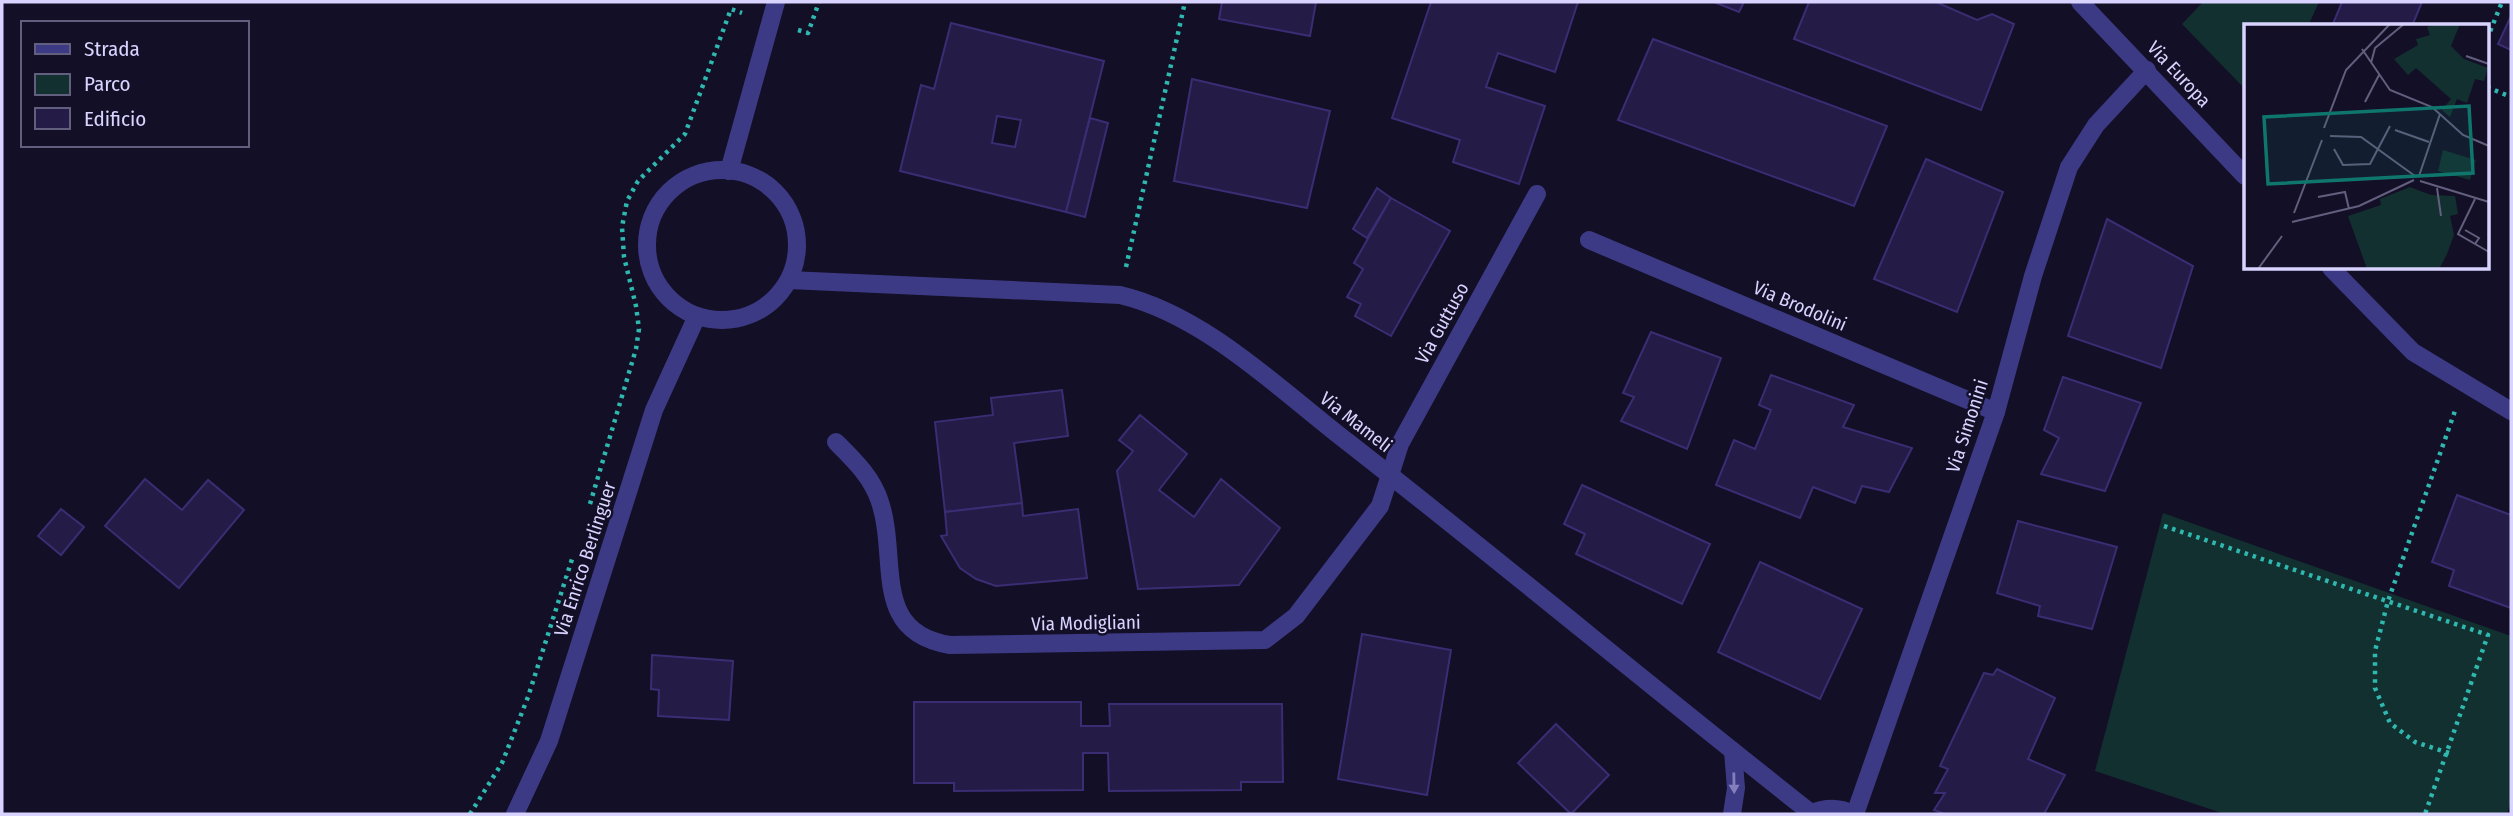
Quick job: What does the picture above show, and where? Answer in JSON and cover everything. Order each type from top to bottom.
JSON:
[{"type":"street","points":[[729,171],[776,2]]},
{"type":"street","name":"Via Europa","points":[[2080,2],[2244,175]]},
{"type":"street","name":"Via Simonini","points":[[1855,814],[1996,412],[2034,276],[2069,167],[2096,125],[2147,70]]},
{"type":"street","points":[[729,171],[752,176],[773,190],[788,209],[796,232],[796,256],[789,280],[776,297],[760,310],[740,318],[718,320],[697,316],[676,305],[659,287],[649,265],[647,241],[652,218],[664,197],[682,181],[704,172],[729,171]]},
{"type":"street","name":"Via Guttuso","points":[[1390,475],[1400,444],[1537,194]]},
{"type":"street","name":"Via Brodolini","points":[[1589,240],[1996,412]]},
{"type":"street","points":[[2333,270],[2413,352],[2511,411]]},
{"type":"street","name":"Via Mameli","points":[[789,280],[1120,295],[1147,301],[1198,327],[1390,475],[1810,814]]},
{"type":"street","name":"Via Enrico Berlinguer","points":[[515,814],[549,741],[654,410],[697,316]]},
{"type":"street","name":"Via Modigliani","points":[[836,442],[871,481],[880,502],[893,594],[899,614],[911,631],[926,641],[950,645],[1265,640],[1296,616],[1380,506],[1390,475]]},
{"type":"street","points":[[1732,814],[1736,788],[1733,751]]},
{"type":"street","points":[[1810,814],[1841,808],[1855,814]]},
{"type":"path","points":[[588,509],[636,349],[639,329],[623,247],[622,227],[627,201],[638,181],[685,134],[731,9],[808,33],[819,2]]},
{"type":"path","points":[[1120,295],[1185,2]]},
{"type":"path","points":[[2488,37],[2502,2]]},
{"type":"path","points":[[2488,87],[2511,97]]},
{"type":"path","points":[[2449,753],[2415,742],[2390,723],[2375,688],[2375,651],[2388,601],[2465,384]]},
{"type":"path","points":[[2164,526],[2488,635],[2449,753],[2425,814]]},
{"type":"path","points":[[470,814],[502,763],[527,697],[577,545]]},
{"type":"green space","points":[[2203,2],[2319,2],[2309,24],[2244,24],[2244,88],[2182,24]]},
{"type":"green space","points":[[2163,513],[2511,636],[2511,802],[2507,814],[2225,814],[2095,771]]},
{"type":"building","points":[[1222,2],[1316,2],[1310,36],[1219,19]]},
{"type":"building","points":[[1431,2],[1578,2],[1555,72],[1498,53],[1486,87],[1545,106],[1519,184],[1453,162],[1460,140],[1392,118]]},
{"type":"building","points":[[1714,2],[1744,2],[1739,12]]},
{"type":"building","points":[[1809,2],[1936,2],[1977,20],[1992,14],[2014,24],[1981,110],[1794,39]]},
{"type":"building","points":[[2342,2],[2422,2],[2413,24],[2333,24]]},
{"type":"building","points":[[2511,16],[2511,50],[2498,44]]},
{"type":"building","points":[[951,23],[1104,61],[1066,212],[900,171],[921,85],[934,89]],"holes":[[[997,116],[1021,120],[1015,147],[992,143]]]},
{"type":"building","points":[[1653,39],[1887,126],[1854,206],[1618,120]]},
{"type":"building","points":[[1192,79],[1330,111],[1307,208],[1174,181]]},
{"type":"building","points":[[1090,118],[1108,123],[1085,217],[1066,212]]},
{"type":"building","points":[[1926,159],[2003,192],[1957,312],[1874,279]]},
{"type":"building","points":[[1377,188],[1391,198],[1367,238],[1353,229]]},
{"type":"building","points":[[1391,198],[1450,231],[1391,336],[1355,316],[1361,304],[1347,297],[1363,269],[1354,263]]},
{"type":"building","points":[[2107,219],[2193,266],[2161,368],[2068,336]]},
{"type":"building","points":[[1651,332],[1721,358],[1687,449],[1621,421],[1634,397],[1623,393]]},
{"type":"building","points":[[1771,375],[1854,405],[1843,427],[1912,448],[1889,492],[1862,486],[1855,503],[1813,487],[1800,518],[1716,485],[1734,440],[1755,449],[1771,410],[1759,405]]},
{"type":"building","points":[[2063,377],[2141,403],[2105,491],[2041,474],[2059,438],[2044,430]]},
{"type":"building","points":[[1062,390],[1068,436],[1014,443],[1022,503],[945,512],[935,422],[993,415],[991,398]]},
{"type":"building","points":[[1140,415],[1187,454],[1159,490],[1194,517],[1221,479],[1280,528],[1239,585],[1138,589],[1117,471],[1133,451],[1119,440]]},
{"type":"building","points":[[145,479],[182,510],[208,480],[244,510],[179,588],[105,526]]},
{"type":"building","points":[[1582,485],[1710,544],[1682,604],[1576,554],[1585,534],[1564,524]]},
{"type":"building","points":[[2457,495],[2511,515],[2511,608],[2449,586],[2454,570],[2432,562]]},
{"type":"building","points":[[1022,503],[1023,516],[1078,509],[1087,578],[996,586],[976,579],[960,568],[941,536],[947,535],[945,512]]},
{"type":"building","points":[[61,509],[84,527],[61,555],[38,536]]},
{"type":"building","points":[[2018,521],[2117,547],[2092,629],[2038,616],[2040,606],[1997,593]]},
{"type":"building","points":[[1760,562],[1862,609],[1820,699],[1718,652]]},
{"type":"building","points":[[1362,634],[1451,650],[1427,795],[1338,779]]},
{"type":"building","points":[[652,655],[733,661],[729,720],[658,716],[659,690],[651,689]]},
{"type":"building","points":[[1997,669],[2055,698],[2028,759],[2065,775],[2044,814],[1945,814],[1934,810],[1945,793],[1935,793],[1948,769],[1940,766],[1984,673],[1993,675]]},
{"type":"building","points":[[914,702],[1081,702],[1081,726],[1110,726],[1109,704],[1282,704],[1283,782],[1241,782],[1241,790],[1109,791],[1108,753],[1083,753],[1083,790],[954,791],[954,783],[914,783]]},
{"type":"building","points":[[1556,724],[1609,775],[1571,814],[1518,763]]}]
